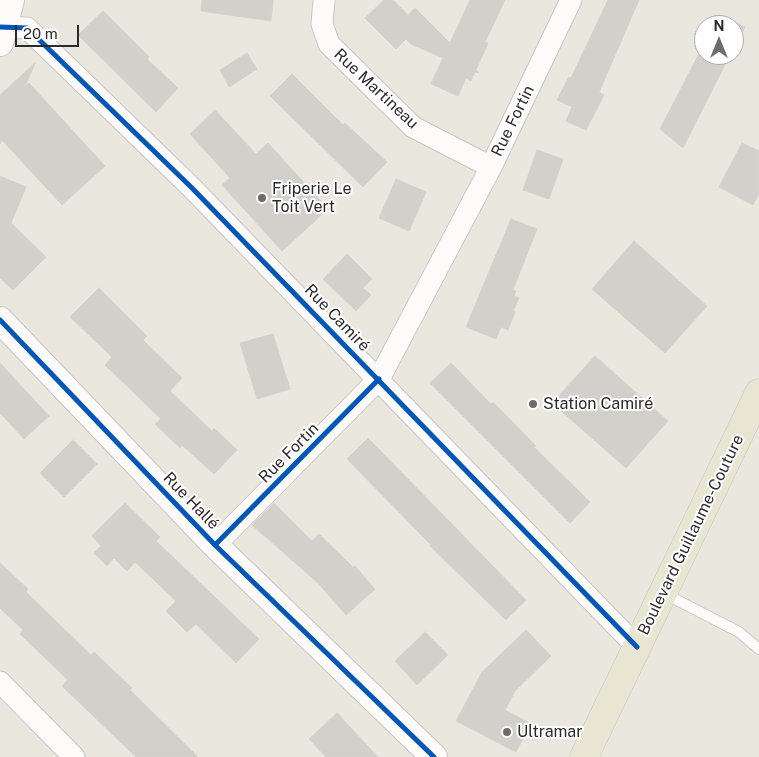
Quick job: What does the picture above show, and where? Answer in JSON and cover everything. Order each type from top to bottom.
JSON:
[{"type":"main road","name":"Boulevard Guillaume-Couture","points":[[584,757],[759,393]]},
{"type":"street","points":[[2,32],[11,0]]},
{"type":"street","name":"Rue Martineau","points":[[324,0],[322,24],[329,44],[413,127],[491,167]]},
{"type":"street","name":"Rue Fortin","points":[[216,545],[379,379],[491,167],[571,0]]},
{"type":"street","name":"Rue Camiré","points":[[2,32],[28,28],[192,188],[637,647]]},
{"type":"street","name":"Rue Hallé","points":[[0,320],[216,545],[434,757]]},
{"type":"street","points":[[0,682],[74,757]]},
{"type":"lane","points":[[662,592],[739,632],[759,649]]},
{"type":"building","points":[[202,0],[273,0],[271,21],[201,11]]},
{"type":"building","points":[[384,0],[393,0],[408,15],[415,8],[450,43],[470,0],[505,0],[485,42],[488,43],[476,70],[479,73],[475,72],[471,81],[466,78],[458,96],[431,84],[443,58],[411,44],[406,39],[396,49],[365,18]]},
{"type":"building","points":[[608,0],[639,0],[599,92],[604,95],[586,130],[566,121],[572,107],[557,100],[569,77],[571,78]]},
{"type":"building","points":[[103,11],[149,57],[147,59],[178,88],[156,112],[78,35]]},
{"type":"building","points":[[247,53],[257,69],[229,87],[220,70]]},
{"type":"building","points":[[35,63],[25,87],[29,83],[105,166],[62,205],[2,140],[0,144],[0,95]]},
{"type":"building","points":[[694,63],[694,65],[725,65],[683,148],[660,129]]},
{"type":"building","points":[[292,74],[343,125],[345,123],[387,162],[363,187],[270,96]]},
{"type":"building","points":[[215,110],[256,154],[268,143],[328,209],[282,251],[222,185],[230,178],[190,134]]},
{"type":"building","points":[[742,143],[759,151],[759,194],[753,205],[719,187]]},
{"type":"building","points":[[537,150],[563,159],[549,199],[523,190]]},
{"type":"building","points":[[0,176],[26,187],[11,223],[46,257],[13,290],[0,278]]},
{"type":"building","points":[[396,179],[426,192],[409,231],[379,218]]},
{"type":"building","points":[[511,219],[537,229],[513,290],[516,291],[514,296],[519,298],[513,311],[515,312],[508,330],[501,327],[496,339],[466,327]]},
{"type":"building","points":[[634,241],[707,306],[665,353],[592,289]]},
{"type":"building","points":[[347,254],[372,279],[363,288],[371,295],[356,311],[323,279]]},
{"type":"building","points":[[99,288],[147,336],[143,340],[182,378],[170,391],[212,431],[214,428],[237,450],[214,474],[182,445],[180,448],[155,424],[161,419],[105,365],[112,357],[70,317]]},
{"type":"building","points":[[273,334],[290,389],[257,399],[240,343]]},
{"type":"building","points":[[595,356],[668,421],[626,468],[552,403]]},
{"type":"building","points":[[0,363],[49,416],[24,439],[0,413]]},
{"type":"building","points":[[451,363],[491,404],[493,402],[536,446],[534,447],[590,502],[570,523],[430,383]]},
{"type":"building","points":[[368,438],[526,600],[506,620],[430,546],[347,459]]},
{"type":"building","points":[[73,440],[97,464],[64,497],[40,473]]},
{"type":"building","points":[[125,503],[160,537],[156,541],[259,639],[236,663],[196,624],[187,632],[166,611],[176,601],[135,562],[127,571],[114,558],[107,566],[94,553],[101,546],[92,536]]},
{"type":"building","points":[[274,503],[312,541],[319,534],[353,567],[355,566],[375,589],[346,615],[318,583],[252,525]]},
{"type":"building","points":[[0,563],[28,589],[26,592],[91,655],[94,652],[132,688],[130,690],[198,757],[136,757],[62,686],[68,680],[20,634],[23,630],[0,608]]},
{"type":"building","points":[[526,630],[551,656],[515,691],[505,710],[531,724],[516,752],[456,721],[482,672]]},
{"type":"building","points":[[425,632],[448,655],[417,685],[395,661]]},
{"type":"building","points":[[337,713],[378,757],[326,757],[309,739]]},
{"type":"cycle path","points":[[0,27],[27,28],[192,188],[637,647]]},
{"type":"cycle path","points":[[0,320],[215,545],[434,757]]},
{"type":"cycle path","points":[[215,545],[379,379]]},
{"type":"place","name":"Friperie Le Toit Vert","points":[[262,198]]},
{"type":"place","name":"Station Camiré","points":[[533,404]]},
{"type":"place","name":"Ultramar","points":[[507,732]]}]
